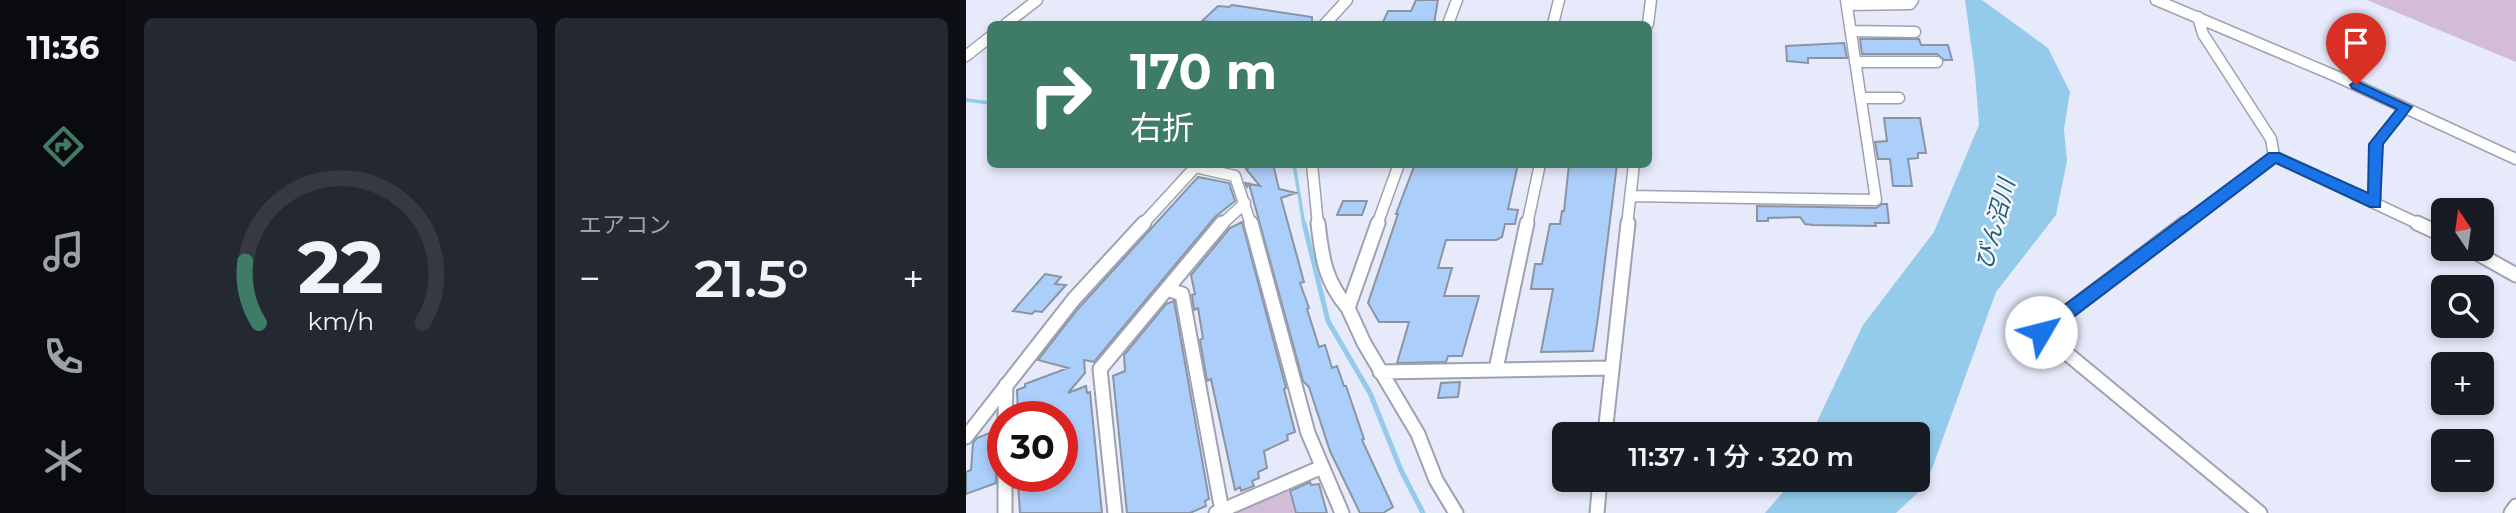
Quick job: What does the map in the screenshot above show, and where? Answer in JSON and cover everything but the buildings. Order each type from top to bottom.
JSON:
[{"type":"street","points":[[1010,21],[1037,0]]},
{"type":"street","points":[[1328,21],[1347,0]]},
{"type":"street","points":[[1449,21],[1457,0]]},
{"type":"street","points":[[1554,21],[1559,0]]},
{"type":"street","points":[[1648,21],[1651,0]]},
{"type":"street","points":[[1630,196],[1876,200],[1846,2],[1910,4],[1913,0]]},
{"type":"street","points":[[2156,0],[2405,107],[2516,159]]},
{"type":"street","points":[[2198,17],[2203,34],[2271,139],[2274,156]]},
{"type":"street","points":[[1851,31],[1914,32]]},
{"type":"street","points":[[966,56],[987,39]]},
{"type":"street","points":[[1855,62],[1937,62]]},
{"type":"street","points":[[1861,98],[1899,98]]},
{"type":"street","points":[[2375,203],[2376,144],[2405,107]]},
{"type":"street","points":[[2274,156],[2431,229]]},
{"type":"street","points":[[2260,513],[2041,332],[2274,156]]},
{"type":"street","points":[[966,437],[1074,299],[1194,168]]},
{"type":"street","points":[[1204,168],[1235,176],[1245,203],[1308,433],[1342,513]]},
{"type":"street","points":[[1312,168],[1321,250],[1332,289],[1348,307],[1380,372],[1418,434],[1436,480],[1455,513]]},
{"type":"street","points":[[1348,307],[1398,168]]},
{"type":"street","points":[[1496,369],[1539,168]]},
{"type":"street","points":[[1606,422],[1634,168]]},
{"type":"street","points":[[1115,513],[1100,369],[1230,214],[1245,203]]},
{"type":"street","points":[[2491,261],[2516,275]]},
{"type":"street","points":[[1167,289],[1182,294],[1219,512],[1322,467]]},
{"type":"street","points":[[1380,372],[1612,368]]},
{"type":"street","points":[[1005,401],[1006,385]]},
{"type":"street","points":[[1004,513],[1005,492]]},
{"type":"street","points":[[1597,513],[1599,492]]},
{"type":"street","points":[[2511,513],[2516,506]]},
{"type":"shaded area","points":[[2367,0],[2516,0],[2516,62]]},
{"type":"shaded area","points":[[1288,489],[1295,513],[1236,513]]},
{"type":"water","name":"びん沼川","points":[[1965,0],[1982,0],[2048,48],[2070,92],[2064,129],[2067,161],[2056,215],[1996,292],[1930,474],[1930,422],[1817,422],[1863,325],[1934,232],[1979,125]]},
{"type":"water","points":[[1783,492],[1918,492],[1896,513],[1765,513]]},
{"type":"waterway","points":[[966,100],[987,103]]},
{"type":"waterway","points":[[1295,168],[1304,225]]},
{"type":"waterway","points":[[1304,223],[1328,321],[1370,393],[1401,470],[1423,513]]},
{"type":"route","points":[[2041,332],[2274,156],[2375,203],[2376,144],[2405,107],[2356,85]]}]
